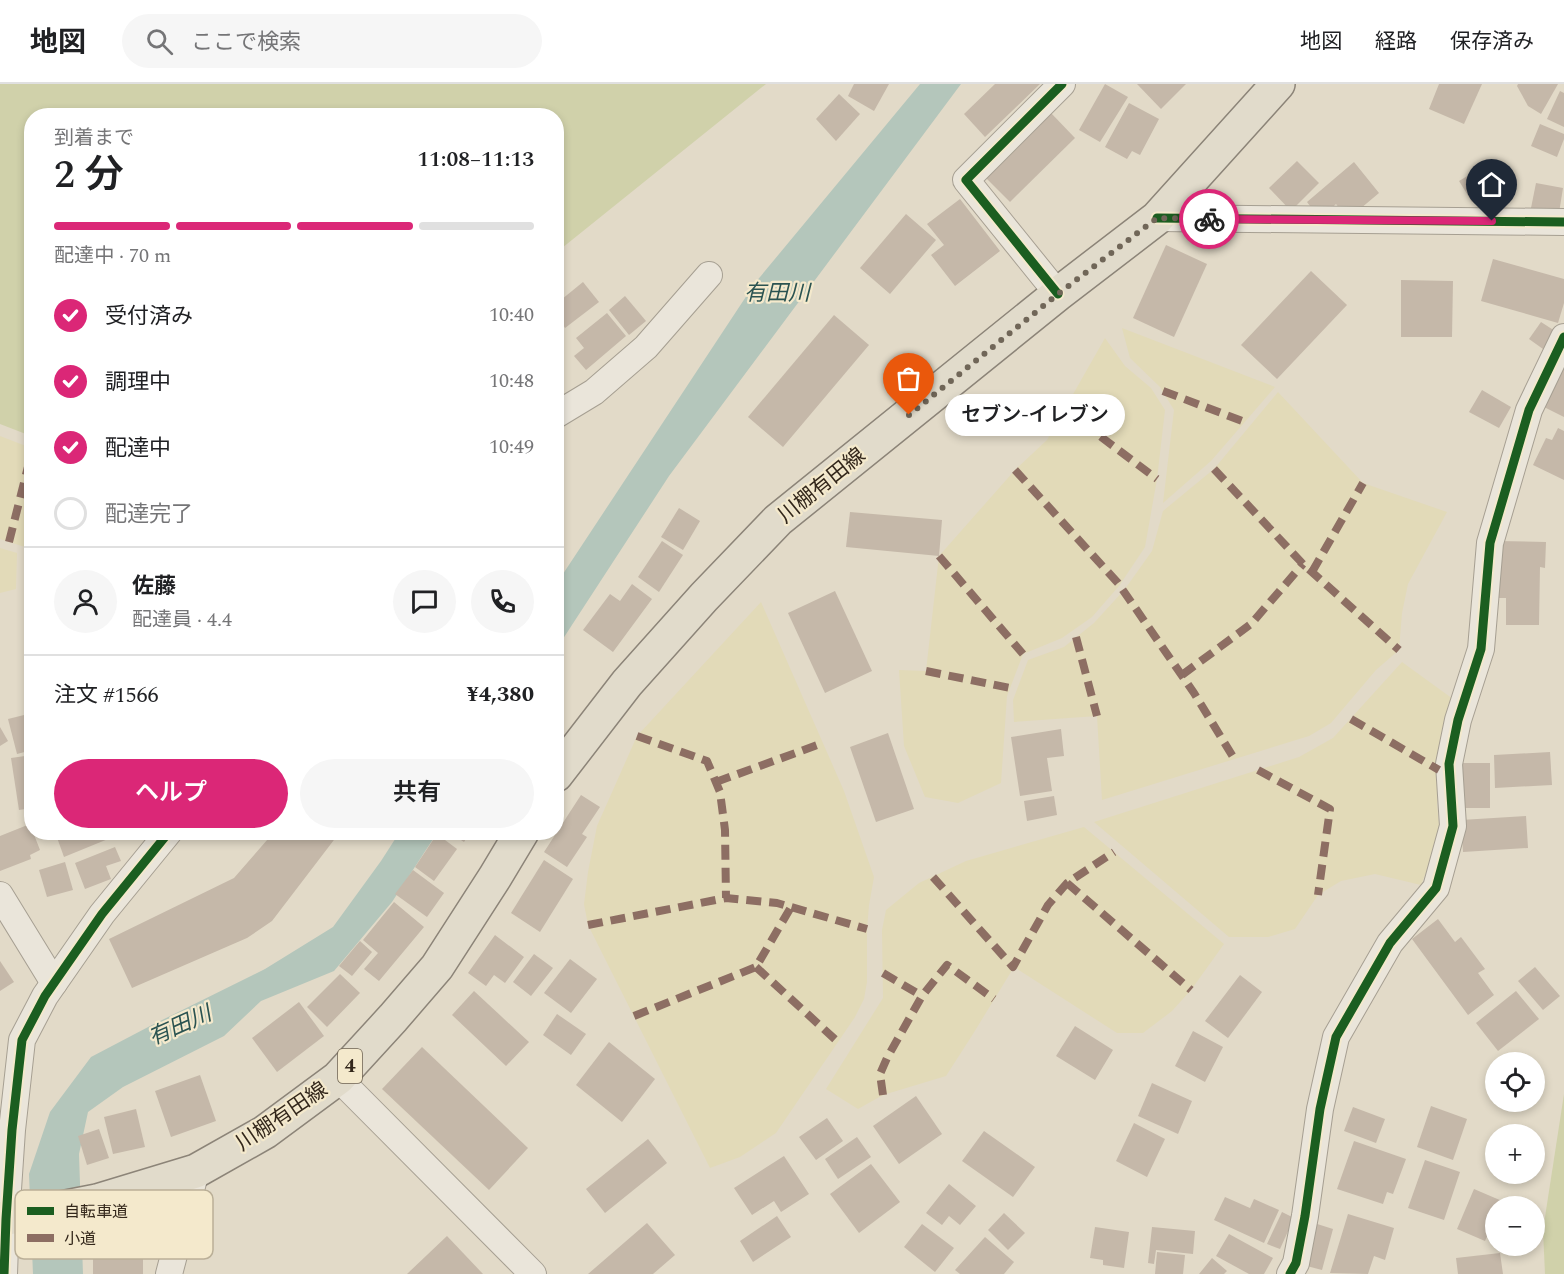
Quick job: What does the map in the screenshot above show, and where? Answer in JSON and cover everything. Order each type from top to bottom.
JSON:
[{"type":"main road","name":"川棚有田線","points":[[564,765],[627,683],[704,597],[778,520],[1058,294],[1157,218],[1278,84]]},
{"type":"main road","name":"川棚有田線","points":[[133,1190],[196,1171],[265,1132],[338,1078],[436,968],[517,840]]},
{"type":"street","points":[[1058,294],[966,180],[1062,84]]},
{"type":"street","points":[[1157,218],[1564,222]]},
{"type":"street","points":[[564,410],[594,392],[646,347],[709,275]]},
{"type":"street","points":[[1290,1274],[1296,1263],[1320,1109],[1336,1037],[1390,943],[1436,888],[1453,826],[1449,764],[1458,720],[1481,649],[1490,543],[1529,410],[1564,337]]},
{"type":"street","points":[[4,1274],[12,1130],[22,1040],[45,996],[102,914],[162,840]]},
{"type":"street","points":[[0,895],[54,983]]},
{"type":"street","points":[[338,1078],[533,1274]]},
{"type":"street","points":[[191,1190],[196,1171]]},
{"type":"street","points":[[169,1274],[173,1259]]},
{"type":"shaded area","points":[[1122,328],[1275,387],[1211,461],[1163,503],[1174,410],[1160,387],[1130,358]]},
{"type":"shaded area","points":[[1105,338],[1125,366],[1151,388],[1165,410],[1157,479],[1145,547],[1119,586],[1092,617],[1062,638],[1023,654],[1007,696],[1001,783],[958,803],[925,797],[904,746],[899,670],[926,671],[939,556],[1015,470],[1047,440]]},
{"type":"shaded area","points":[[1278,392],[1363,483],[1447,512],[1408,584],[1402,613],[1399,650],[1376,670],[1331,723],[1309,736],[1102,800],[1097,716],[1014,722],[1013,700],[1028,660],[1064,647],[1094,623],[1125,589],[1152,551],[1163,511],[1214,469]]},
{"type":"shaded area","points":[[0,436],[24,445],[24,547],[0,539]]},
{"type":"shaded area","points":[[0,548],[17,553],[16,589],[0,593]]},
{"type":"shaded area","points":[[761,602],[844,791],[874,877],[867,929],[867,982],[864,999],[855,1017],[776,1133],[740,1157],[710,1168],[588,925],[584,904],[597,826],[637,736]]},
{"type":"shaded area","points":[[1402,662],[1453,699],[1439,770],[1437,804],[1439,825],[1435,849],[1421,885],[1375,874],[1341,881],[1318,895],[1295,929],[1268,937],[1229,937],[1094,822],[1299,757],[1333,738]]},
{"type":"shaded area","points":[[1084,827],[1224,944],[1191,990],[1172,1011],[1143,1033],[1117,1033],[1014,967],[946,1076],[883,1095],[858,1109],[826,1089],[883,998],[882,930],[886,910],[919,883],[966,861]]},
{"type":"green space","points":[[0,84],[766,84],[564,246],[564,108],[24,108],[24,433],[0,424]]},
{"type":"green space","points":[[1564,1094],[1564,1274],[1545,1274],[1545,1217]]},
{"type":"water","name":"有田川","points":[[920,84],[961,84],[669,476],[564,637],[564,572],[755,283]]},
{"type":"water","name":"有田川","points":[[394,840],[432,840],[392,902],[334,971],[261,1001],[224,1036],[123,1087],[88,1112],[79,1154],[80,1190],[30,1190],[29,1174],[50,1112],[91,1057],[265,969],[333,927]]},
{"type":"water","name":"有田川","points":[[32,1259],[82,1259],[83,1274],[33,1274]]},
{"type":"building","points":[[854,84],[889,84],[874,111],[848,96]]},
{"type":"building","points":[[995,84],[1040,84],[985,137],[964,114]]},
{"type":"building","points":[[1105,84],[1128,97],[1100,142],[1079,130]]},
{"type":"building","points":[[1137,84],[1186,84],[1161,109]]},
{"type":"building","points":[[1439,84],[1482,84],[1464,124],[1429,109]]},
{"type":"building","points":[[1518,84],[1558,84],[1541,114],[1528,106]]},
{"type":"building","points":[[1560,91],[1564,93],[1564,127],[1547,119]]},
{"type":"building","points":[[839,94],[860,114],[836,141],[816,119]]},
{"type":"building","points":[[1129,103],[1159,119],[1140,155],[1132,151],[1127,159],[1105,147]]},
{"type":"building","points":[[1051,113],[1075,138],[1010,202],[985,177]]},
{"type":"building","points":[[1540,124],[1564,134],[1557,157],[1531,146]]},
{"type":"building","points":[[1297,161],[1319,183],[1291,211],[1269,188]]},
{"type":"building","points":[[1354,162],[1379,193],[1348,219],[1336,204],[1320,219],[1307,202]]},
{"type":"building","points":[[1481,168],[1493,189],[1472,202],[1459,181]]},
{"type":"building","points":[[1536,183],[1563,188],[1559,213],[1531,208]]},
{"type":"building","points":[[960,199],[1000,251],[955,286],[931,255],[944,245],[927,224]]},
{"type":"building","points":[[906,214],[936,240],[890,294],[860,268]]},
{"type":"building","points":[[1166,245],[1207,264],[1174,337],[1133,318]]},
{"type":"building","points":[[1493,259],[1564,279],[1564,303],[1558,323],[1481,301]]},
{"type":"building","points":[[1311,271],[1347,305],[1277,379],[1241,345]]},
{"type":"building","points":[[1401,280],[1453,281],[1452,337],[1401,337]]},
{"type":"building","points":[[583,282],[599,302],[565,328],[564,297]]},
{"type":"building","points":[[625,296],[646,321],[629,335],[609,310]]},
{"type":"building","points":[[607,313],[626,336],[586,370],[574,356],[584,348],[576,338]]},
{"type":"building","points":[[834,315],[869,345],[783,447],[748,417]]},
{"type":"building","points":[[1541,322],[1555,331],[1543,349],[1529,339]]},
{"type":"building","points":[[1564,352],[1564,417],[1538,404]]},
{"type":"building","points":[[1482,390],[1511,407],[1499,428],[1469,412]]},
{"type":"building","points":[[1558,428],[1564,431],[1564,480],[1533,465],[1546,438],[1552,440]]},
{"type":"building","points":[[679,508],[700,521],[683,550],[661,537]]},
{"type":"building","points":[[850,512],[942,520],[939,556],[846,547]]},
{"type":"building","points":[[662,541],[683,555],[659,592],[638,577]]},
{"type":"building","points":[[1497,541],[1546,542],[1545,568],[1540,567],[1539,625],[1506,625],[1506,598],[1496,598]]},
{"type":"building","points":[[632,584],[652,599],[613,652],[583,630],[610,594],[620,601]]},
{"type":"building","points":[[835,591],[872,671],[825,693],[788,613]]},
{"type":"building","points":[[24,715],[24,752],[17,754],[8,719]]},
{"type":"building","points":[[0,727],[8,741],[0,746]]},
{"type":"building","points":[[1061,729],[1064,756],[1047,758],[1052,791],[1020,796],[1011,737]]},
{"type":"building","points":[[888,733],[914,809],[876,822],[850,747]]},
{"type":"building","points":[[1550,752],[1552,785],[1495,788],[1494,755]]},
{"type":"building","points":[[24,756],[24,809],[19,810],[11,758]]},
{"type":"building","points":[[1463,763],[1490,763],[1490,808],[1463,808]]},
{"type":"building","points":[[581,795],[600,807],[582,834],[587,837],[567,867],[544,852],[552,840],[564,840],[564,821]]},
{"type":"building","points":[[1054,796],[1057,815],[1027,821],[1024,801]]},
{"type":"building","points":[[1526,816],[1528,848],[1463,852],[1461,820]]},
{"type":"building","points":[[24,826],[24,840],[36,840],[40,850],[30,855],[31,859],[0,871],[0,836]]},
{"type":"building","points":[[58,840],[106,840],[64,857]]},
{"type":"building","points":[[267,840],[334,840],[272,921],[247,938],[132,988],[109,939],[234,878]]},
{"type":"building","points":[[433,840],[445,840],[457,849],[434,881],[415,867]]},
{"type":"building","points":[[115,847],[121,861],[106,866],[111,879],[85,889],[75,863]]},
{"type":"building","points":[[544,860],[573,879],[540,932],[511,913]]},
{"type":"building","points":[[65,862],[73,890],[47,897],[39,870]]},
{"type":"building","points":[[413,870],[444,893],[427,917],[395,894]]},
{"type":"building","points":[[394,902],[424,927],[379,981],[364,969],[378,953],[363,940]]},
{"type":"building","points":[[1438,919],[1455,942],[1461,937],[1485,969],[1478,973],[1494,995],[1468,1015],[1412,939]]},
{"type":"building","points":[[495,935],[524,957],[505,983],[494,975],[486,986],[468,973]]},
{"type":"building","points":[[360,941],[372,952],[352,976],[339,966]]},
{"type":"building","points":[[534,954],[553,968],[531,996],[513,982]]},
{"type":"building","points":[[570,959],[597,979],[571,1013],[544,993]]},
{"type":"building","points":[[0,961],[14,982],[0,991]]},
{"type":"building","points":[[1535,967],[1560,996],[1543,1010],[1518,981]]},
{"type":"building","points":[[340,974],[360,993],[327,1027],[307,1007]]},
{"type":"building","points":[[1240,975],[1262,992],[1228,1038],[1205,1021]]},
{"type":"building","points":[[474,991],[529,1042],[506,1066],[452,1015]]},
{"type":"building","points":[[1516,991],[1539,1019],[1498,1051],[1476,1023]]},
{"type":"building","points":[[299,1002],[324,1036],[277,1072],[252,1038]]},
{"type":"building","points":[[557,1014],[586,1034],[571,1055],[543,1035]]},
{"type":"building","points":[[1075,1026],[1113,1050],[1095,1080],[1056,1056]]},
{"type":"building","points":[[1193,1031],[1223,1047],[1205,1082],[1175,1066]]},
{"type":"building","points":[[609,1042],[655,1079],[622,1122],[576,1085]]},
{"type":"building","points":[[422,1047],[528,1148],[489,1190],[382,1089]]},
{"type":"building","points":[[200,1075],[216,1121],[171,1137],[155,1091]]},
{"type":"building","points":[[1152,1083],[1192,1101],[1178,1134],[1138,1116]]},
{"type":"building","points":[[916,1096],[942,1134],[899,1164],[873,1126]]},
{"type":"building","points":[[1431,1106],[1467,1119],[1453,1160],[1417,1147]]},
{"type":"building","points":[[1353,1107],[1385,1119],[1376,1143],[1344,1131]]},
{"type":"building","points":[[136,1109],[145,1147],[113,1154],[104,1117]]},
{"type":"building","points":[[827,1118],[843,1141],[816,1160],[799,1137]]},
{"type":"building","points":[[1134,1123],[1165,1139],[1147,1177],[1116,1161]]},
{"type":"building","points":[[99,1129],[109,1158],[87,1165],[78,1136]]},
{"type":"building","points":[[984,1131],[1035,1167],[1013,1197],[962,1161]]},
{"type":"building","points":[[857,1137],[871,1157],[838,1179],[825,1159]]},
{"type":"building","points":[[648,1139],[667,1163],[605,1213],[586,1189]]},
{"type":"building","points":[[1354,1141],[1406,1159],[1393,1194],[1387,1192],[1383,1204],[1337,1189]]},
{"type":"building","points":[[784,1156],[809,1194],[781,1212],[774,1201],[752,1215],[734,1188]]},
{"type":"building","points":[[1425,1160],[1460,1172],[1444,1220],[1408,1208]]},
{"type":"building","points":[[871,1164],[900,1202],[859,1233],[830,1194]]},
{"type":"building","points":[[949,1184],[976,1206],[960,1225],[949,1216],[942,1225],[926,1213]]},
{"type":"building","points":[[1474,1189],[1490,1196],[1485,1196],[1485,1241],[1457,1229]]},
{"type":"building","points":[[1225,1197],[1250,1208],[1254,1199],[1279,1210],[1264,1243],[1214,1220]]},
{"type":"building","points":[[1282,1212],[1294,1218],[1280,1249],[1267,1244]]},
{"type":"building","points":[[1004,1213],[1025,1233],[1008,1250],[988,1230]]},
{"type":"building","points":[[1348,1214],[1394,1228],[1385,1260],[1374,1256],[1368,1274],[1330,1273]]},
{"type":"building","points":[[777,1216],[791,1237],[753,1262],[740,1241]]},
{"type":"building","points":[[647,1223],[675,1255],[653,1274],[588,1274]]},
{"type":"building","points":[[1314,1223],[1333,1229],[1322,1270],[1303,1265]]},
{"type":"building","points":[[922,1224],[954,1248],[935,1272],[904,1247]]},
{"type":"building","points":[[1095,1227],[1129,1232],[1124,1268],[1103,1265],[1103,1260],[1090,1258]]},
{"type":"building","points":[[1152,1227],[1195,1231],[1193,1254],[1156,1250],[1154,1264],[1148,1263]]},
{"type":"building","points":[[1229,1234],[1273,1258],[1264,1274],[1249,1274],[1216,1256]]},
{"type":"building","points":[[447,1236],[483,1274],[407,1274]]},
{"type":"building","points":[[985,1237],[1014,1262],[1004,1274],[960,1274],[955,1270]]},
{"type":"building","points":[[1157,1252],[1185,1255],[1183,1274],[1155,1274]]},
{"type":"building","points":[[1485,1255],[1500,1256],[1503,1274],[1458,1274],[1456,1258]]},
{"type":"building","points":[[1212,1258],[1227,1271],[1224,1274],[1199,1274]]},
{"type":"building","points":[[93,1259],[143,1259],[143,1274],[93,1274]]},
{"type":"marked path","points":[[1163,391],[1245,422]]},
{"type":"marked path","points":[[1064,409],[1157,479]]},
{"type":"marked path","points":[[1214,469],[1303,564],[1399,650]]},
{"type":"marked path","points":[[1015,470],[1118,583],[1194,693],[1235,760]]},
{"type":"marked path","points":[[9,542],[24,483]]},
{"type":"marked path","points":[[1312,572],[1363,483]]},
{"type":"marked path","points":[[939,556],[1023,654]]},
{"type":"marked path","points":[[1182,675],[1251,624],[1303,564]]},
{"type":"marked path","points":[[1076,637],[1097,716]]},
{"type":"marked path","points":[[926,671],[1010,688]]},
{"type":"marked path","points":[[1351,719],[1439,770]]},
{"type":"marked path","points":[[637,736],[707,761],[720,792],[725,830],[726,898]]},
{"type":"marked path","points":[[716,782],[823,743]]},
{"type":"marked path","points":[[1258,770],[1330,809],[1318,895]]},
{"type":"marked path","points":[[933,877],[1013,967],[1048,905],[1067,883],[1114,852]]},
{"type":"marked path","points":[[1067,883],[1191,990]]},
{"type":"marked path","points":[[588,925],[726,898],[777,903],[867,929]]},
{"type":"marked path","points":[[634,1016],[756,967],[791,907]]},
{"type":"marked path","points":[[883,1095],[880,1074],[887,1058],[922,996],[947,965],[994,999]]},
{"type":"marked path","points":[[756,967],[838,1042]]},
{"type":"marked path","points":[[883,973],[922,996]]},
{"type":"cycle path","points":[[1058,294],[966,180],[1062,84]]},
{"type":"cycle path","points":[[1157,218],[1564,222]]},
{"type":"cycle path","points":[[1290,1274],[1296,1263],[1320,1109],[1336,1037],[1390,943],[1436,888],[1453,826],[1449,764],[1458,720],[1481,649],[1490,543],[1529,410],[1564,337]]},
{"type":"cycle path","points":[[4,1274],[12,1130],[22,1040],[45,996],[102,914],[162,840]]},
{"type":"way so far","points":[[909,415],[1058,294],[1157,218],[1209,219]]},
{"type":"place","name":"セブン-イレブン","points":[[909,415]]},
{"type":"route","points":[[1209,219],[1492,221]]}]
